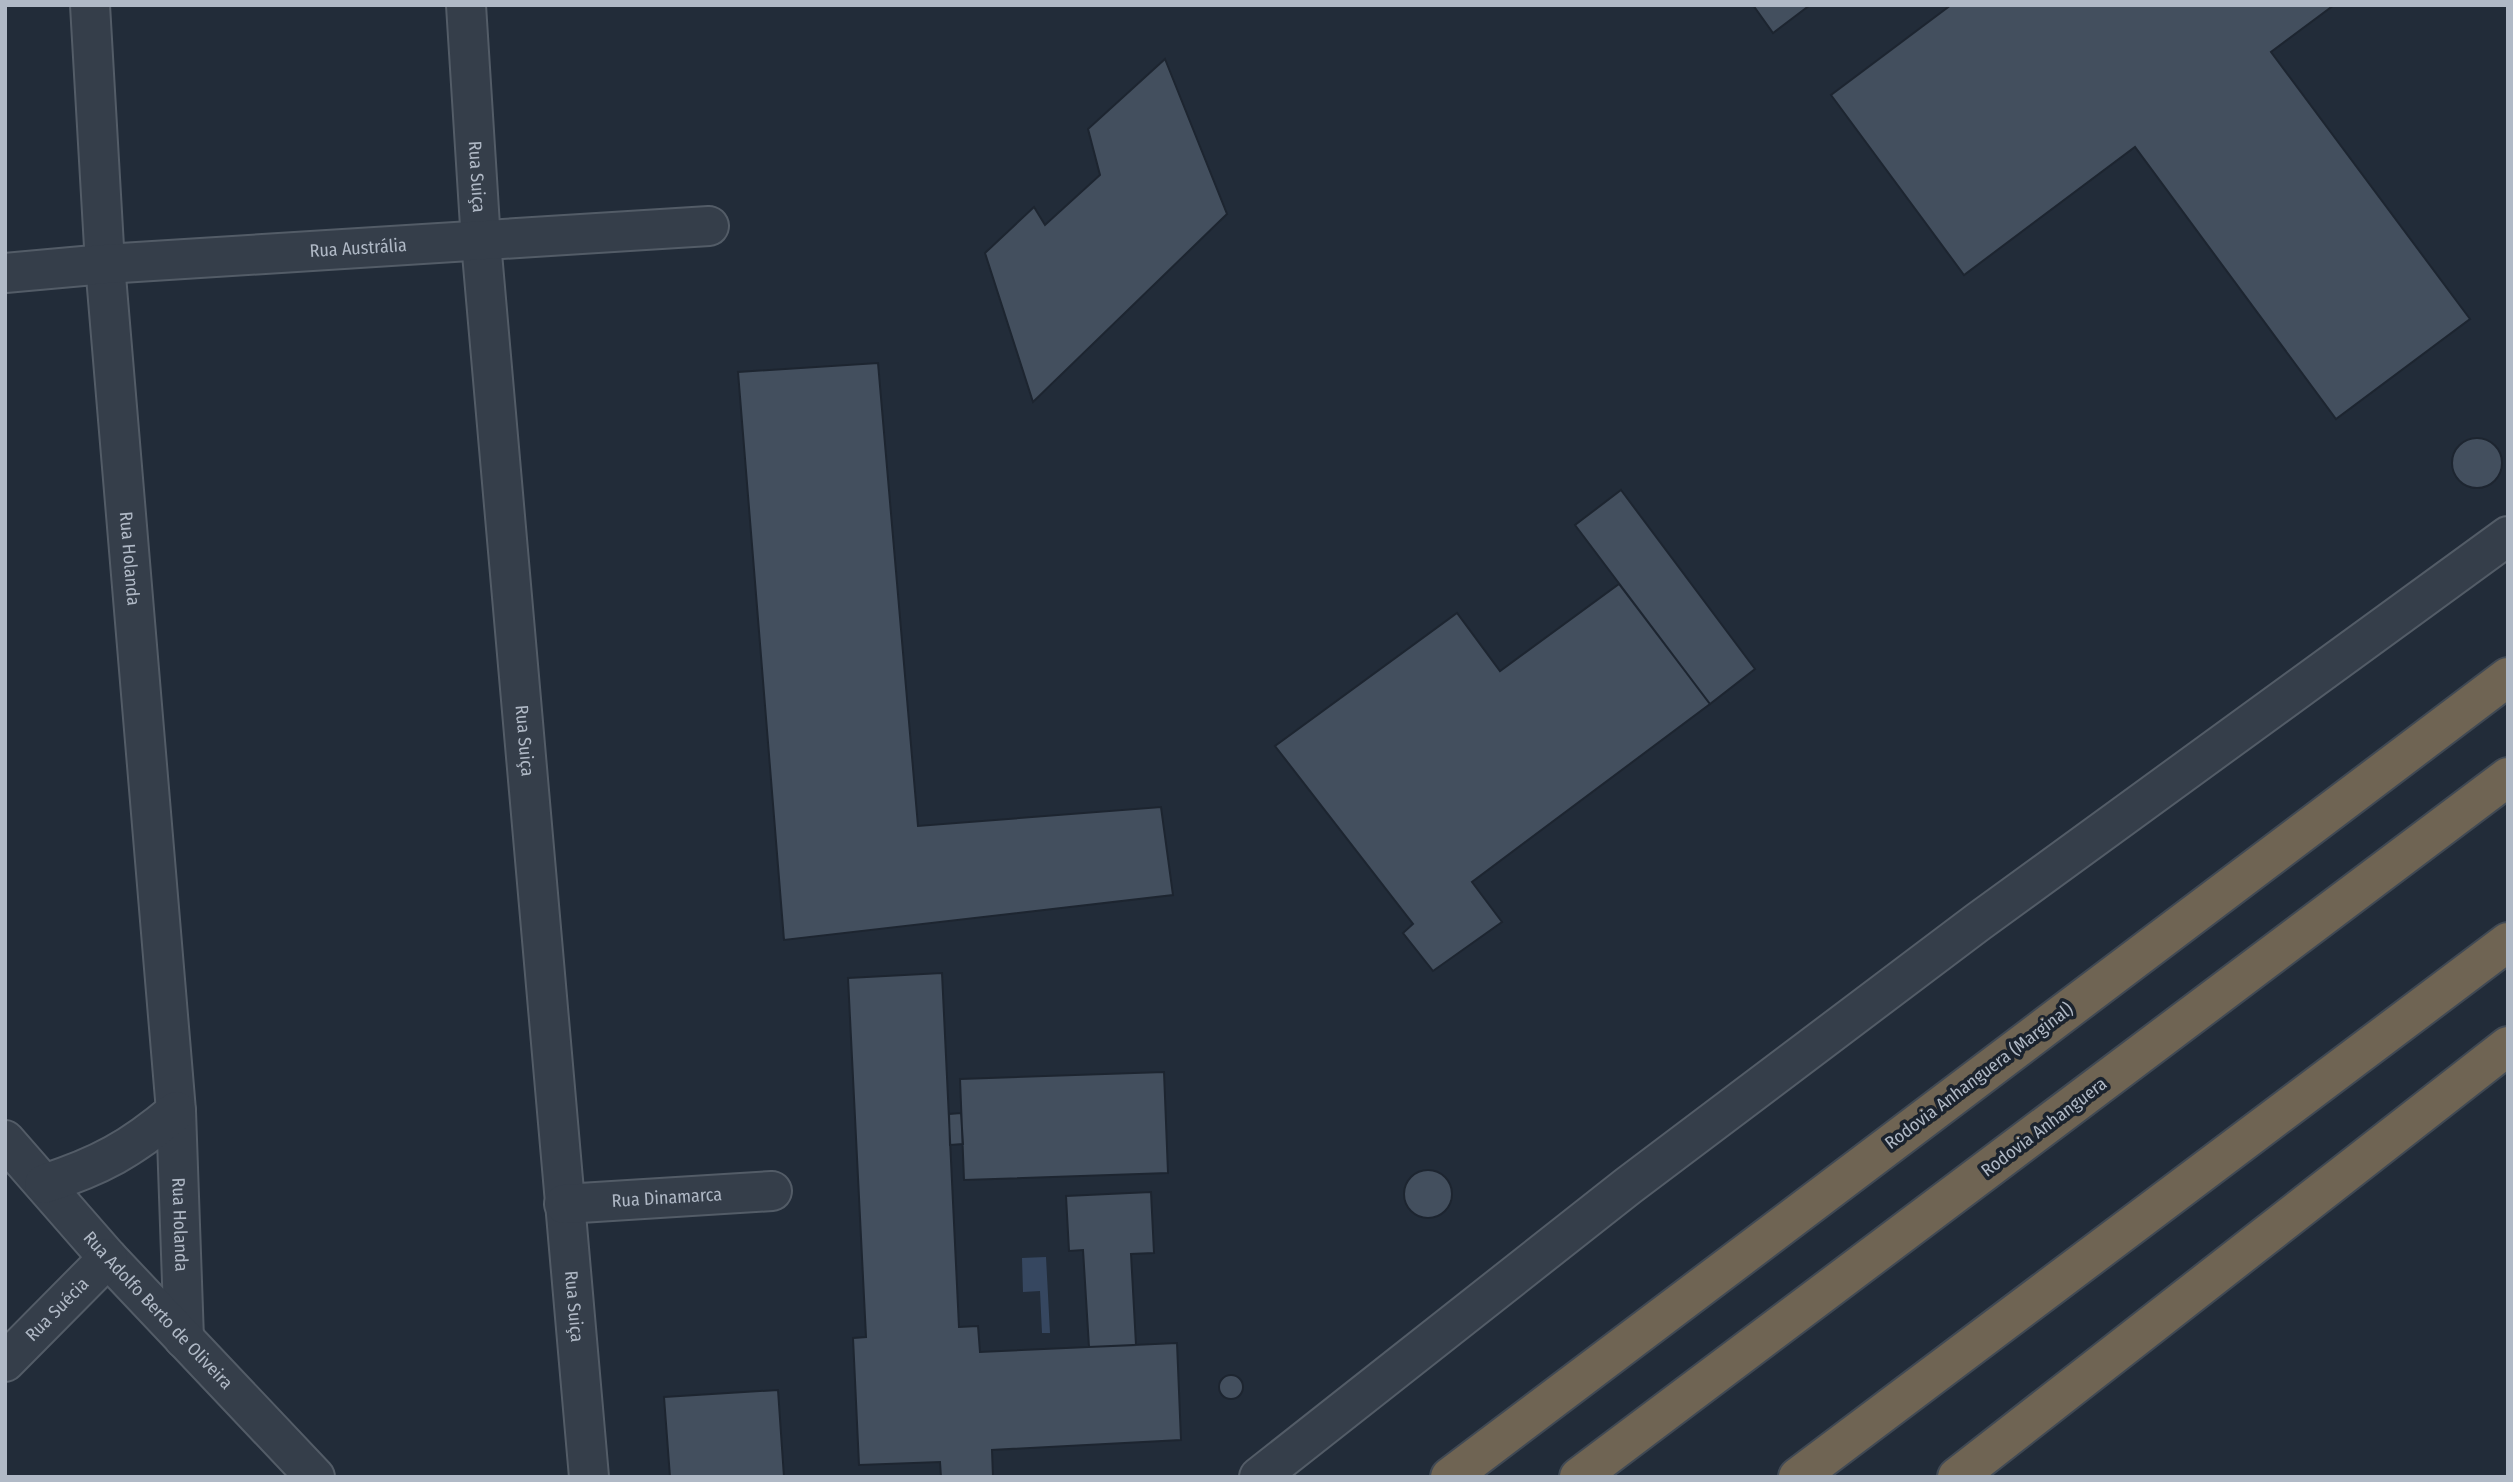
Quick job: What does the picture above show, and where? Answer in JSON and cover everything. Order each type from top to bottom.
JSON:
[{"type":"highway","name":"Rodovia Anhanguera (Marginal)","points":[[1450,1477],[2508,677]]},
{"type":"highway","name":"Rodovia Anhanguera","points":[[1579,1477],[2508,777]]},
{"type":"highway","points":[[1798,1477],[2508,942]]},
{"type":"highway","points":[[1957,1477],[2508,1046]]},
{"type":"highway","points":[[2280,1224],[2508,1068]]},
{"type":"street","name":"Rua Holanda","points":[[90,5],[105,264],[176,1111],[184,1339]]},
{"type":"street","name":"Rua Suiça","points":[[466,5],[481,242],[589,1477]]},
{"type":"street","name":"Rua Austrália","points":[[5,273],[105,264],[709,226]]},
{"type":"street","points":[[1259,1477],[1672,1153],[1978,922],[2508,536]]},
{"type":"street","points":[[44,1184],[92,1169],[140,1142],[176,1111]]},
{"type":"street","name":"Rua Adolfo Berto de Oliveira","points":[[5,1140],[108,1258],[315,1477]]},
{"type":"street","name":"Rua Dinamarca","points":[[564,1204],[772,1191]]},
{"type":"street","name":"Rua Suécia","points":[[5,1362],[108,1258]]},
{"type":"water","points":[[1046,1257],[1050,1333],[1042,1333],[1040,1291],[1023,1292],[1022,1258]]},
{"type":"building","points":[[1753,5],[1810,5],[1773,33]]},
{"type":"building","points":[[1951,5],[2334,5],[2271,52],[2470,319],[2336,419],[2135,147],[1964,275],[1831,95]]},
{"type":"building","points":[[1165,59],[1227,214],[1033,402],[985,253],[1034,207],[1045,225],[1100,175],[1088,129]]},
{"type":"building","points":[[878,363],[918,826],[1161,807],[1173,895],[784,940],[738,372]]},
{"type":"building","points":[[2477,438],[2495,445],[2502,463],[2495,481],[2477,488],[2459,481],[2452,463],[2459,445]]},
{"type":"building","points":[[1621,490],[1755,669],[1710,704],[1575,525]]},
{"type":"building","points":[[1619,584],[1710,704],[1472,882],[1502,922],[1433,971],[1403,933],[1413,924],[1275,746],[1457,613],[1500,671]]},
{"type":"building","points":[[942,973],[959,1327],[978,1326],[980,1352],[1177,1343],[1181,1440],[992,1450],[993,1477],[941,1477],[940,1462],[859,1465],[853,1338],[866,1337],[848,978]]},
{"type":"building","points":[[1164,1072],[1168,1173],[964,1180],[960,1079]]},
{"type":"building","points":[[961,1113],[963,1144],[950,1145],[949,1114]]},
{"type":"building","points":[[1428,1170],[1445,1177],[1452,1194],[1445,1211],[1428,1218],[1411,1211],[1404,1194],[1411,1177]]},
{"type":"building","points":[[1151,1192],[1154,1253],[1131,1254],[1136,1345],[1089,1347],[1083,1250],[1069,1251],[1066,1196]]},
{"type":"building","points":[[1231,1375],[1242,1382],[1243,1387],[1236,1398],[1231,1399],[1220,1392],[1219,1387],[1226,1376]]},
{"type":"building","points":[[778,1390],[784,1477],[670,1477],[664,1397]]}]
